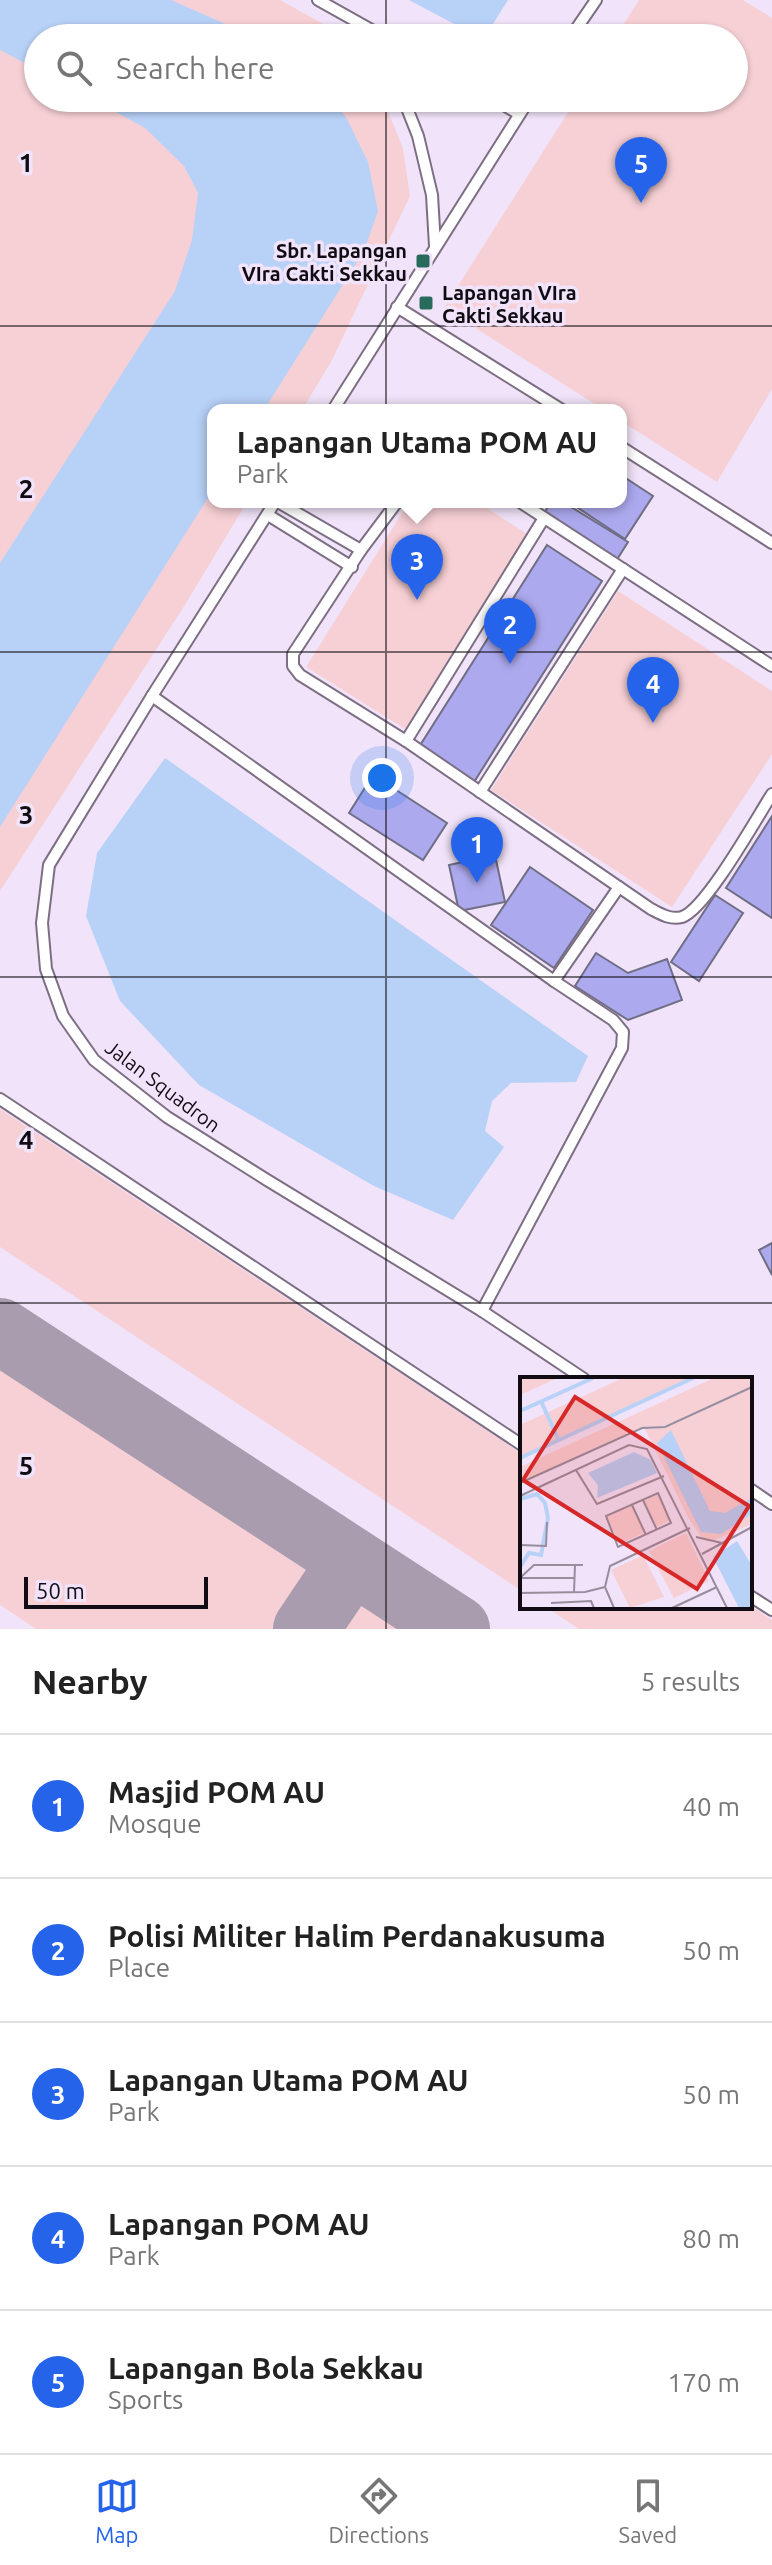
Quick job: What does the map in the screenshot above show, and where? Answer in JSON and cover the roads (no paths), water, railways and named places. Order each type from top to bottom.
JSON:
[{"type":"lane","points":[[318,0],[362,24]]},
{"type":"lane","points":[[580,24],[596,0]]},
{"type":"lane","points":[[409,112],[418,136],[432,195],[435,246]]},
{"type":"lane","points":[[337,404],[519,114],[516,112]]},
{"type":"lane","points":[[397,307],[552,404]]},
{"type":"lane","points":[[627,451],[772,543]]},
{"type":"lane","name":"Jalan Squadron","points":[[272,508],[49,865],[42,923],[46,969],[63,1016],[94,1060],[167,1117],[482,1311],[581,1377]]},
{"type":"lane","points":[[287,508],[361,550]]},
{"type":"lane","points":[[392,508],[293,654],[293,666],[300,675],[406,741],[651,909],[670,918],[682,917],[703,900],[772,794]]},
{"type":"lane","points":[[529,508],[772,666]]},
{"type":"lane","points":[[268,515],[352,567]]},
{"type":"lane","points":[[406,741],[544,518]]},
{"type":"lane","points":[[480,792],[623,569]]},
{"type":"lane","points":[[152,696],[613,1020],[623,1032],[622,1048],[482,1311]]},
{"type":"lane","points":[[554,981],[619,887]]},
{"type":"lane","points":[[0,1099],[520,1444]]},
{"type":"lane","points":[[752,1490],[772,1504]]},
{"type":"lane","points":[[752,1597],[772,1610]]},
{"type":"water","points":[[0,0],[171,0],[225,24],[24,24],[24,63],[0,50]]},
{"type":"water","points":[[409,0],[508,0],[493,24],[454,24]]},
{"type":"water","points":[[116,112],[342,112],[368,162],[378,211],[364,251],[268,404],[207,404],[207,499],[0,827],[0,563],[175,291],[192,240],[198,193],[184,166],[145,128]]},
{"type":"water","points":[[165,758],[588,1056],[576,1082],[511,1083],[492,1101],[485,1131],[504,1147],[453,1220],[374,1186],[199,1085],[120,1001],[86,916],[97,853]]},
{"type":"place","name":"Lapangan Bola Sekkau","points":[[641,203]]},
{"type":"place","name":"Sbr. Lapangan VIra Cakti Sekkau","points":[[423,261]]},
{"type":"place","name":"Lapangan VIra Cakti Sekkau","points":[[426,303]]},
{"type":"place","name":"Lapangan Utama POM AU","points":[[417,600]]},
{"type":"place","name":"Polisi Militer Halim Perdanakusuma","points":[[510,664]]},
{"type":"place","name":"Lapangan POM AU","points":[[653,723]]},
{"type":"place","name":"Masjid POM AU","points":[[477,883]]}]
